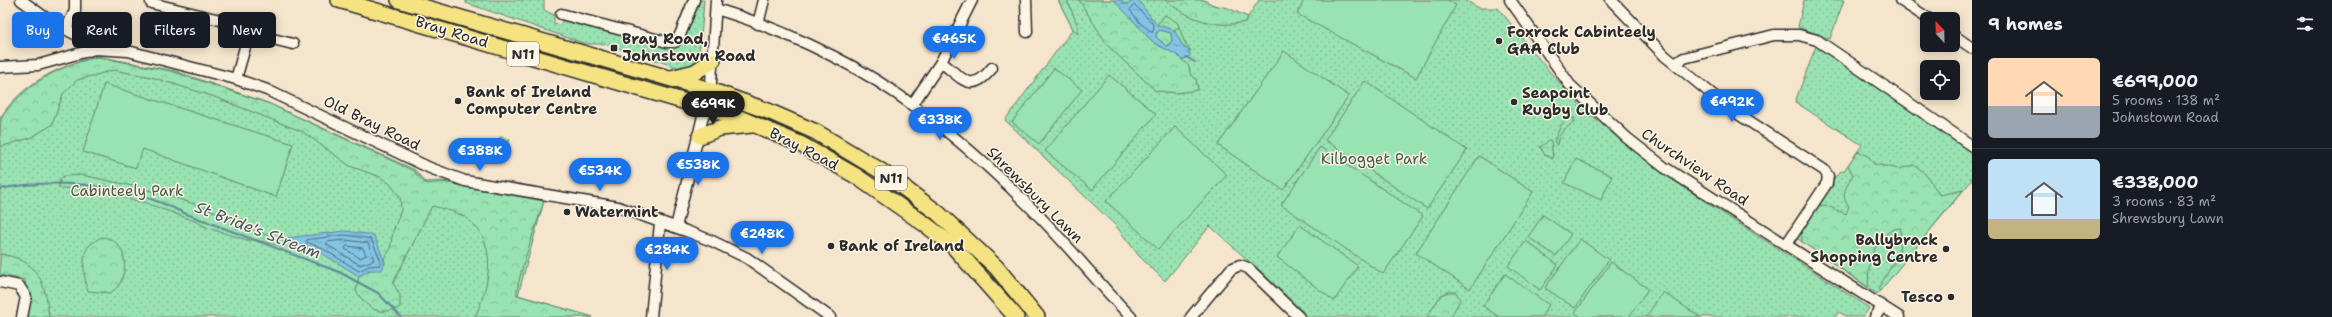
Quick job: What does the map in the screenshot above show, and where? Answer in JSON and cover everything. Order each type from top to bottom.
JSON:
[{"type":"highway","name":"Bray Road","points":[[339,0],[705,109],[737,117],[802,145],[856,176],[898,204],[952,246],[1016,317]]},
{"type":"highway","name":"Bray Road","points":[[399,0],[710,90],[768,111],[816,132],[899,183],[938,213],[996,267],[1037,317]]},
{"type":"highway","points":[[670,78],[695,72],[713,60]]},
{"type":"highway","points":[[700,136],[720,128],[755,125]]},
{"type":"street","points":[[21,0],[38,13],[88,41],[95,49]]},
{"type":"street","points":[[66,29],[75,11],[76,0]]},
{"type":"street","points":[[561,14],[667,42],[675,42],[680,35],[694,0]]},
{"type":"street","points":[[758,24],[764,0]]},
{"type":"street","points":[[912,105],[941,62],[972,0]]},
{"type":"street","points":[[1026,0],[1027,32]]},
{"type":"street","name":"Churchview Road","points":[[1510,0],[1570,85],[1592,108],[1664,167],[1882,308],[1899,317]]},
{"type":"street","points":[[1611,0],[1664,56],[1729,108],[1824,170],[1828,176],[1827,183],[1786,245]]},
{"type":"street","points":[[1900,0],[1920,13]]},
{"type":"street","points":[[151,3],[218,20]]},
{"type":"street","points":[[676,227],[700,136],[710,90],[716,4]]},
{"type":"street","name":"Shrewsbury Lawn","points":[[716,4],[820,51],[896,93],[912,105],[960,142],[1041,218],[1130,317]]},
{"type":"street","points":[[1675,64],[1684,58],[1774,35],[1799,35],[1817,40],[1972,146]]},
{"type":"street","points":[[276,40],[293,44]]},
{"type":"street","points":[[1960,40],[1972,48]]},
{"type":"street","points":[[236,79],[245,48]]},
{"type":"street","name":"Old Bray Road","points":[[0,67],[38,64],[95,49],[128,51],[236,79],[282,96],[436,170],[465,181],[532,191],[618,208],[676,227],[712,241],[747,258],[830,317]]},
{"type":"street","points":[[941,62],[964,80],[972,83],[983,80],[992,68]]},
{"type":"street","points":[[651,317],[660,223]]},
{"type":"street","points":[[1191,317],[1231,269],[1240,265],[1248,268],[1299,317]]},
{"type":"street","points":[[0,282],[18,286],[26,297],[22,317]]},
{"type":"street","points":[[1876,317],[1882,308]]},
{"type":"green space","points":[[466,0],[544,0],[544,10],[554,15],[554,23],[560,25],[564,19],[670,44],[697,0],[704,0],[699,52],[695,63],[690,66],[680,68],[605,44],[586,44],[466,3]]},
{"type":"green space","name":"Kilbogget Park","points":[[1058,0],[1204,0],[1248,17],[1259,0],[1465,0],[1479,8],[1498,8],[1578,103],[1624,142],[1657,168],[1727,216],[1869,308],[1863,317],[1847,317],[1839,312],[1835,317],[1305,317],[1241,254],[1210,226],[1165,281],[1139,256],[1116,226],[1005,120],[1073,29]]},
{"type":"green space","points":[[1058,0],[1067,0],[1078,26],[1078,34],[1073,29]]},
{"type":"green space","points":[[1079,0],[1114,0],[1154,43],[1177,55],[1189,66],[1190,74],[1196,79],[1198,90],[1177,93],[1156,91],[1108,46]]},
{"type":"green space","points":[[1165,0],[1204,0],[1213,5],[1228,8],[1248,17],[1245,22],[1234,24],[1203,21],[1183,12]]},
{"type":"green space","points":[[1304,0],[1447,0],[1456,5],[1416,78],[1297,14]]},
{"type":"green space","points":[[1804,0],[1844,0],[1830,39],[1798,27]]},
{"type":"green space","points":[[1165,15],[1178,23],[1179,27],[1174,30],[1157,25]]},
{"type":"green space","points":[[1179,27],[1184,41],[1191,51],[1184,48],[1174,30]]},
{"type":"green space","points":[[1160,30],[1171,33],[1172,41],[1166,46],[1156,37],[1156,34]]},
{"type":"green space","points":[[1816,46],[1972,150],[1972,180],[1877,294],[1795,237],[1832,180],[1841,171],[1843,172],[1862,145],[1795,102]]},
{"type":"green space","points":[[1284,51],[1349,96],[1283,190],[1218,145]]},
{"type":"green space","name":"Cabinteely Park","points":[[97,56],[175,71],[268,103],[415,170],[425,182],[443,181],[544,201],[518,295],[593,317],[27,317],[25,280],[0,275],[0,118],[19,95],[42,78],[69,65]]},
{"type":"green space","points":[[97,57],[171,71],[270,104],[414,171],[420,179],[429,184],[443,182],[544,201],[523,265],[517,288],[517,295],[593,317],[475,317],[487,279],[488,254],[485,241],[478,230],[465,217],[451,211],[432,206],[393,283],[400,295],[400,307],[386,311],[375,310],[360,297],[356,291],[359,276],[370,270],[382,269],[385,263],[384,258],[390,250],[393,231],[401,210],[400,197],[390,184],[380,177],[350,166],[303,132],[212,96],[151,77],[114,70],[77,80],[63,94],[52,125],[30,138],[0,147],[2,117],[16,100],[43,78],[63,68]]},
{"type":"green space","points":[[1054,68],[1082,90],[1039,144],[1012,122]]},
{"type":"green space","points":[[1109,75],[1156,114],[1092,190],[1045,151]]},
{"type":"green space","points":[[1365,81],[1467,150],[1427,209],[1325,140]]},
{"type":"green space","points":[[104,84],[293,144],[276,197],[143,149],[136,168],[83,152]]},
{"type":"green space","points":[[1569,118],[1574,118],[1575,122],[1562,132],[1558,138],[1557,145],[1554,141],[1561,125]]},
{"type":"green space","points":[[1175,127],[1227,175],[1158,249],[1106,201]]},
{"type":"green space","points":[[500,137],[510,139],[506,154],[496,151]]},
{"type":"green space","points":[[1550,140],[1553,159],[1545,155],[1540,147]]},
{"type":"green space","points":[[1320,147],[1423,216],[1383,274],[1281,205]]},
{"type":"green space","points":[[1858,151],[1869,157],[1874,164],[1899,169],[1914,165],[1925,174],[1940,195],[1963,190],[1880,291],[1878,289],[1899,253],[1901,228],[1890,231],[1877,245],[1870,262],[1868,287],[1802,242],[1801,229],[1819,206],[1825,205],[1846,214],[1849,206],[1844,195],[1848,182],[1853,175],[1848,165]]},
{"type":"green space","points":[[1479,156],[1533,192],[1470,289],[1416,253]]},
{"type":"green space","points":[[1576,159],[1612,176],[1601,200],[1564,183]]},
{"type":"green space","points":[[81,175],[127,185],[195,204],[277,239],[279,240],[280,246],[257,240],[247,240],[208,228],[195,221],[146,203],[90,189],[59,188],[60,179],[64,176]]},
{"type":"green space","points":[[1543,215],[1571,234],[1556,256],[1528,237]]},
{"type":"green space","points":[[1300,225],[1358,266],[1334,301],[1277,257]]},
{"type":"green space","points":[[101,237],[115,242],[123,254],[124,270],[122,278],[119,285],[110,293],[88,291],[85,281],[84,256],[88,247]]},
{"type":"green space","points":[[1580,239],[1609,260],[1575,308],[1545,288]]},
{"type":"green space","points":[[1526,241],[1558,265],[1540,290],[1508,266]]},
{"type":"green space","points":[[0,254],[23,261],[38,275],[42,283],[48,305],[49,317],[27,317],[25,280],[0,275]]},
{"type":"green space","points":[[1611,262],[1648,289],[1629,317],[1581,317],[1575,313]]},
{"type":"green space","points":[[1505,274],[1549,305],[1541,317],[1499,317],[1483,306]]},
{"type":"green space","points":[[1448,292],[1456,292],[1460,300],[1451,317],[1427,317],[1441,295]]},
{"type":"green space","points":[[1663,292],[1700,317],[1646,317]]},
{"type":"water","points":[[1114,0],[1120,0],[1125,4],[1138,0],[1157,25],[1174,30],[1184,48],[1189,50],[1190,56],[1182,60],[1177,55],[1154,43]],"holes":[[[1160,30],[1171,33],[1172,41],[1166,46],[1156,37],[1156,33]]]},
{"type":"water","points":[[345,231],[374,235],[385,263],[382,270],[370,270],[359,276],[318,251],[283,242],[283,239],[287,238]]},
{"type":"waterway","points":[[1186,57],[1195,62]]},
{"type":"waterway","name":"St Bride's Stream","points":[[0,189],[23,185],[71,184],[118,190],[163,203],[184,213],[339,272],[378,293],[401,317]]},
{"type":"place","name":"Foxrock Cabinteely GAA Club","points":[[1499,41]]},
{"type":"place","name":"Bray Road, Johnstown Road","points":[[614,48]]},
{"type":"place","name":"Bank of Ireland Computer Centre","points":[[458,101]]},
{"type":"place","name":"Seapoint Rugby Club","points":[[1514,102]]},
{"type":"place","name":"Watermint","points":[[567,212]]},
{"type":"place","name":"Bank of Ireland","points":[[831,246]]},
{"type":"place","name":"Ballybrack Shopping Centre","points":[[1946,249]]},
{"type":"place","name":"Tesco","points":[[1951,297]]}]
